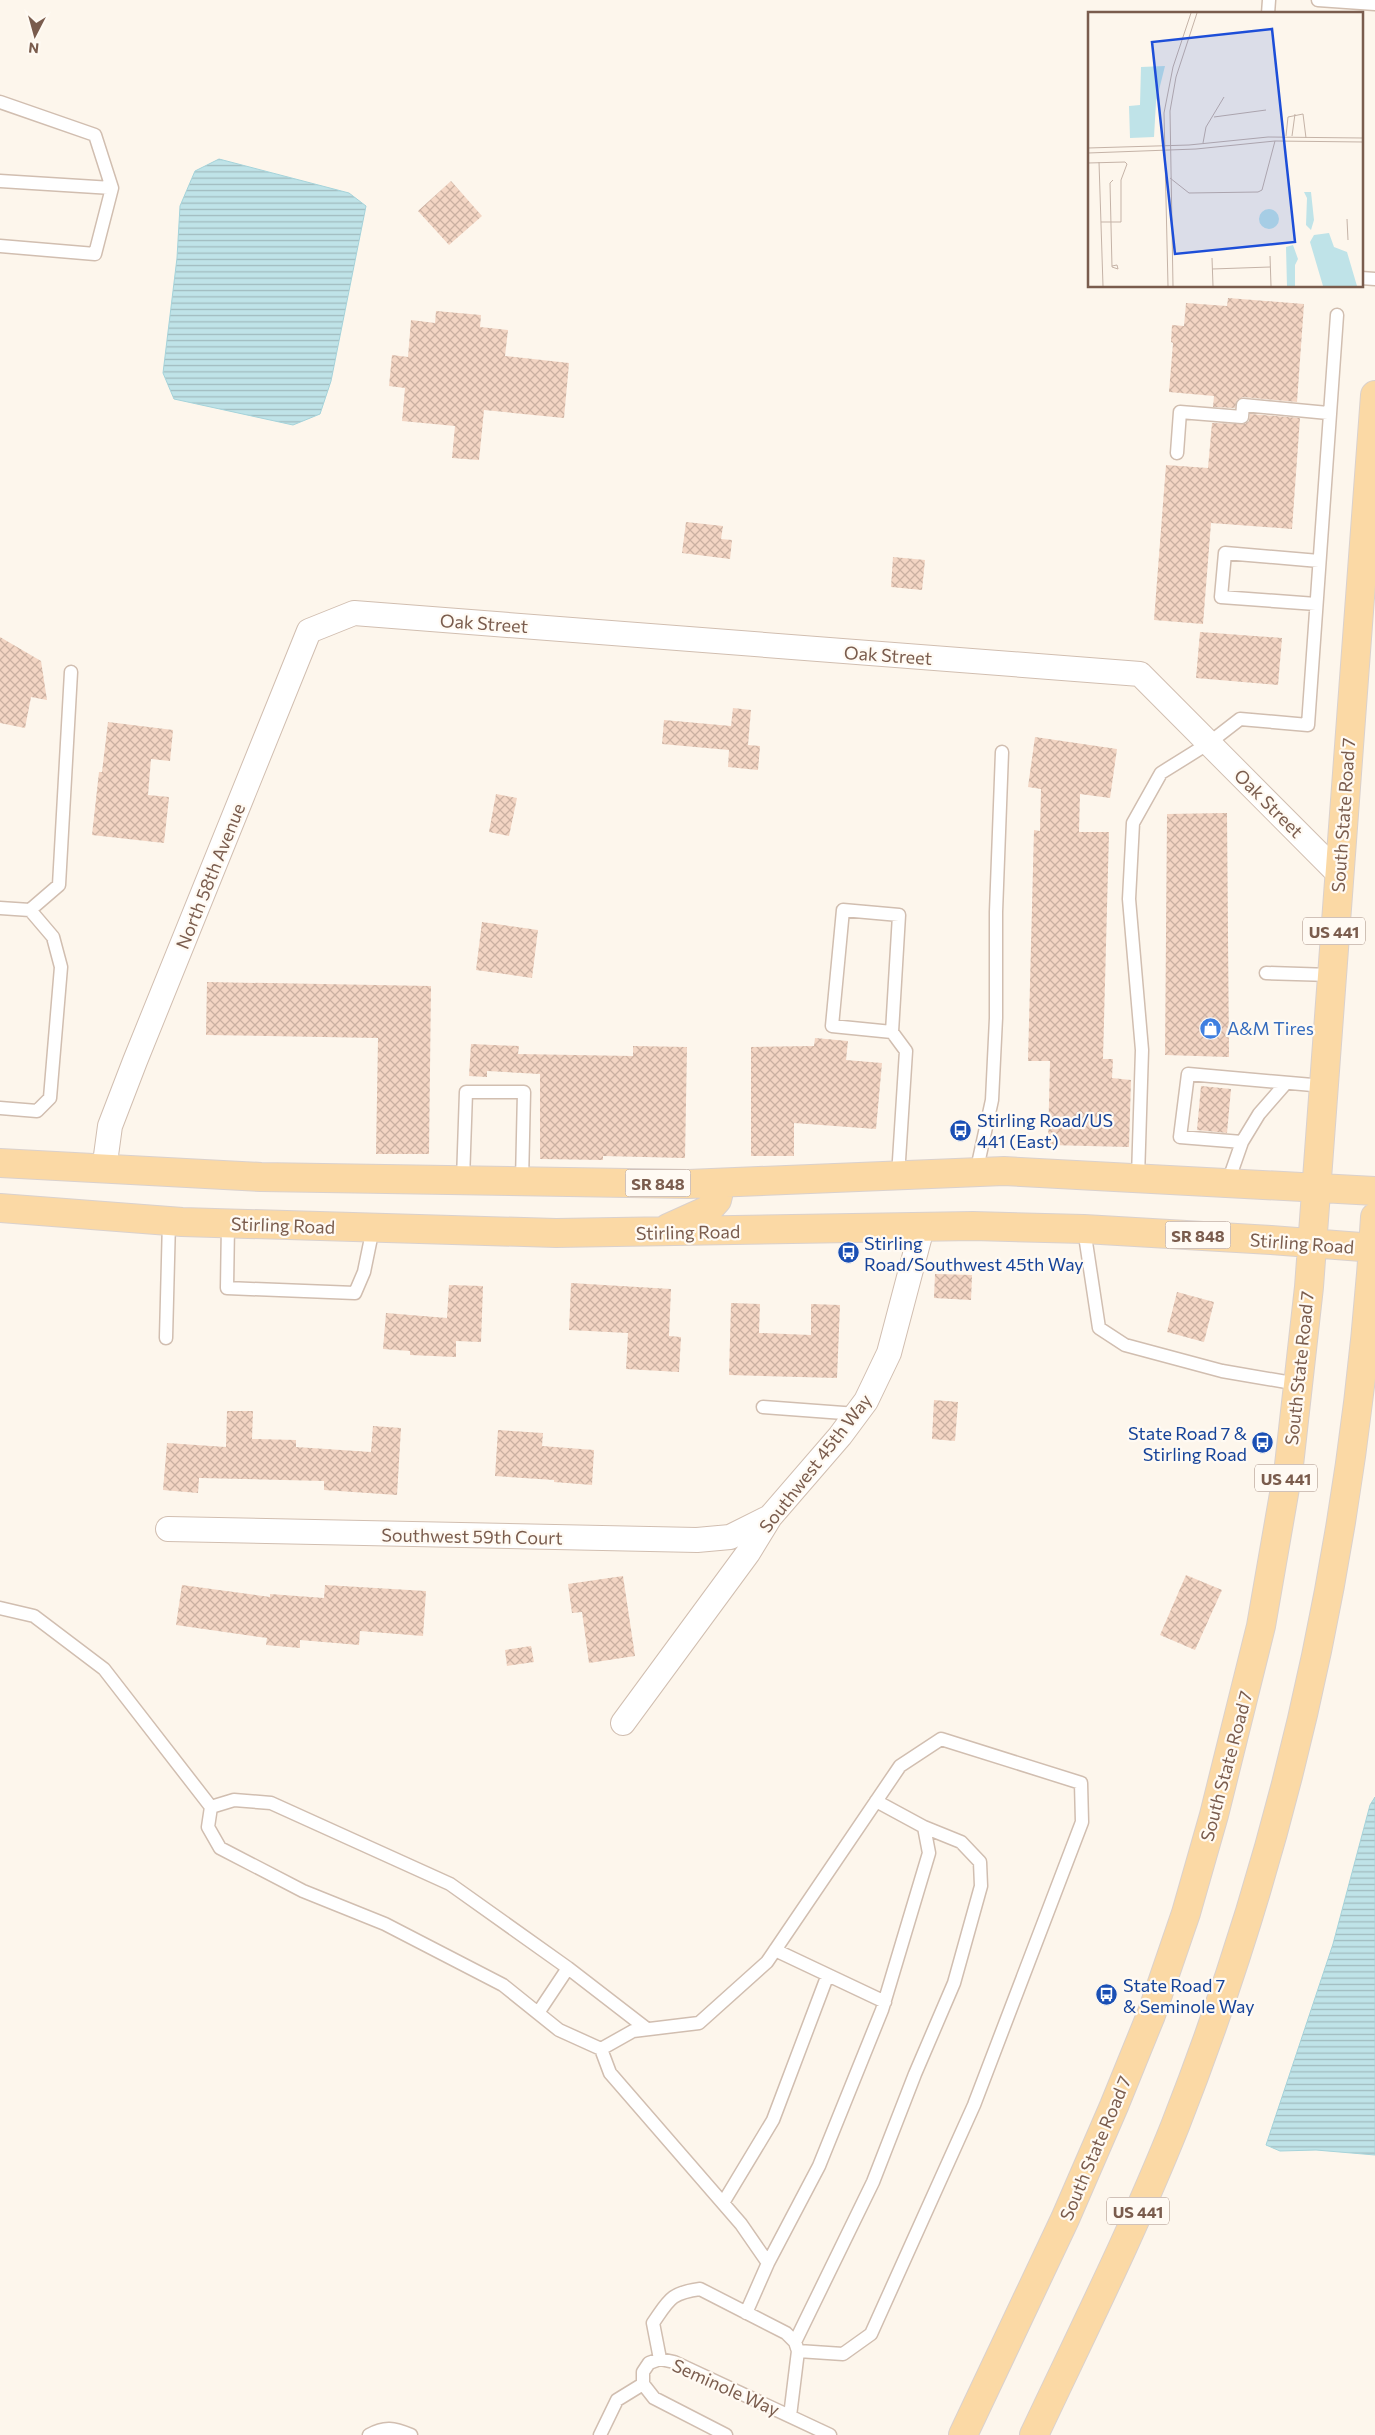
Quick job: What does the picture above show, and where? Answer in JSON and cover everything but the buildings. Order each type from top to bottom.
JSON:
[{"type":"main road","name":"South State Road 7","points":[[963,2435],[1065,2219],[1114,2106],[1150,2015],[1186,1913],[1239,1720],[1262,1626],[1288,1465],[1312,1243],[1374,413]]},
{"type":"main road","name":"SR 848","points":[[0,1163],[261,1177],[721,1183],[1004,1172],[1375,1191]]},
{"type":"main road","points":[[658,1232],[708,1210],[717,1200],[721,1183]]},
{"type":"main road","name":"Stirling Road","points":[[0,1208],[228,1224],[556,1233],[973,1226],[1084,1229],[1374,1248]]},
{"type":"main road","name":"US 441","points":[[1034,2435],[1162,2159],[1210,2031],[1270,1841],[1301,1726],[1333,1570],[1358,1406],[1374,1248],[1375,1217]]},
{"type":"street","name":"Oak Street","points":[[354,613],[1140,674],[1339,874]]},
{"type":"street","name":"North 58th Avenue","points":[[104,1170],[114,1117],[309,631],[354,613]]},
{"type":"street","name":"Southwest 45th Way","points":[[623,1723],[748,1553],[770,1517],[866,1401],[889,1353],[922,1228]]},
{"type":"street","name":"Southwest 59th Court","points":[[168,1529],[697,1540],[730,1537],[770,1517]]},
{"type":"lane","points":[[1318,0],[1375,4]]},
{"type":"lane","points":[[0,102],[95,136],[112,188],[95,254],[0,246]]},
{"type":"lane","points":[[0,180],[112,188]]},
{"type":"lane","points":[[1362,278],[1375,279]]},
{"type":"lane","points":[[1138,1178],[1142,1050],[1129,899],[1133,823],[1161,773],[1240,719],[1308,725],[1328,413],[1337,314]]},
{"type":"lane","points":[[1177,454],[1180,412],[1242,417],[1243,404],[1328,413]]},
{"type":"lane","points":[[1316,604],[1221,597],[1225,553],[1319,560]]},
{"type":"lane","points":[[0,908],[30,910],[59,884],[72,672]]},
{"type":"lane","points":[[976,1173],[992,1100],[996,1018],[996,912],[1002,752]]},
{"type":"lane","points":[[0,1108],[37,1111],[50,1098],[61,967],[53,937],[30,910]]},
{"type":"lane","points":[[892,1032],[832,1026],[843,910],[899,915],[892,1032],[906,1051],[898,1176]]},
{"type":"lane","points":[[1266,973],[1331,975]]},
{"type":"lane","points":[[1242,1142],[1180,1137],[1188,1074],[1324,1086]]},
{"type":"lane","points":[[1228,1182],[1242,1142],[1259,1114],[1286,1083]]},
{"type":"lane","points":[[463,1180],[466,1092],[524,1092],[522,1181]]},
{"type":"lane","points":[[166,1338],[169,1221]]},
{"type":"lane","points":[[228,1224],[227,1288],[345,1292],[355,1292],[361,1279],[373,1228]]},
{"type":"lane","points":[[1084,1229],[1099,1328],[1125,1345],[1222,1371],[1298,1384]]},
{"type":"lane","points":[[763,1407],[857,1414]]},
{"type":"lane","points":[[0,1608],[34,1616],[104,1669],[210,1807],[208,1827],[220,1848],[303,1890],[385,1924],[503,1985],[559,2030],[601,2049],[610,2073],[741,2224],[768,2263]]},
{"type":"lane","points":[[601,2049],[633,2031],[699,2023],[767,1962],[900,1766],[941,1739],[1081,1783],[1082,1822],[974,2104],[871,2334],[843,2354],[797,2346],[786,2333],[700,2289],[685,2291],[671,2297],[653,2323],[660,2359]]},
{"type":"lane","points":[[210,1807],[234,1800],[271,1803],[450,1884],[568,1968],[648,2029]]},
{"type":"lane","points":[[790,2416],[797,2346],[873,2182],[915,2074],[954,1983],[981,1886],[980,1862],[960,1842],[876,1801]]},
{"type":"lane","points":[[746,2312],[768,2263],[818,2166],[885,2002],[929,1853],[924,1826]]},
{"type":"lane","points":[[775,1950],[827,1977],[885,2002]]},
{"type":"lane","points":[[538,2013],[568,1968]]},
{"type":"lane","points":[[723,2203],[773,2120],[827,1977]]},
{"type":"lane","name":"Seminole Way","points":[[643,2384],[643,2372],[649,2363],[660,2359],[674,2362],[830,2435]]},
{"type":"lane","points":[[600,2435],[617,2400],[643,2384],[654,2398],[726,2435]]},
{"type":"lane","points":[[369,2435],[381,2428],[394,2428],[411,2435]]},
{"type":"water","points":[[219,159],[349,193],[366,206],[331,381],[320,414],[293,425],[174,399],[163,373],[177,258],[180,206],[195,171]]},
{"type":"water","points":[[1375,1797],[1375,2155],[1316,2150],[1280,2151],[1266,2145],[1333,1944],[1370,1805]]},
{"type":"place","name":"A&M Tires","points":[[1211,1028]]},
{"type":"place","name":"Stirling Road/US 441 (East)","points":[[961,1130]]},
{"type":"place","name":"Stirling Road/Southwest 45th Way","points":[[848,1253]]},
{"type":"place","name":"State Road 7 & Stirling Road","points":[[1263,1443]]},
{"type":"place","name":"State Road 7 & Seminole Way","points":[[1107,1995]]}]
